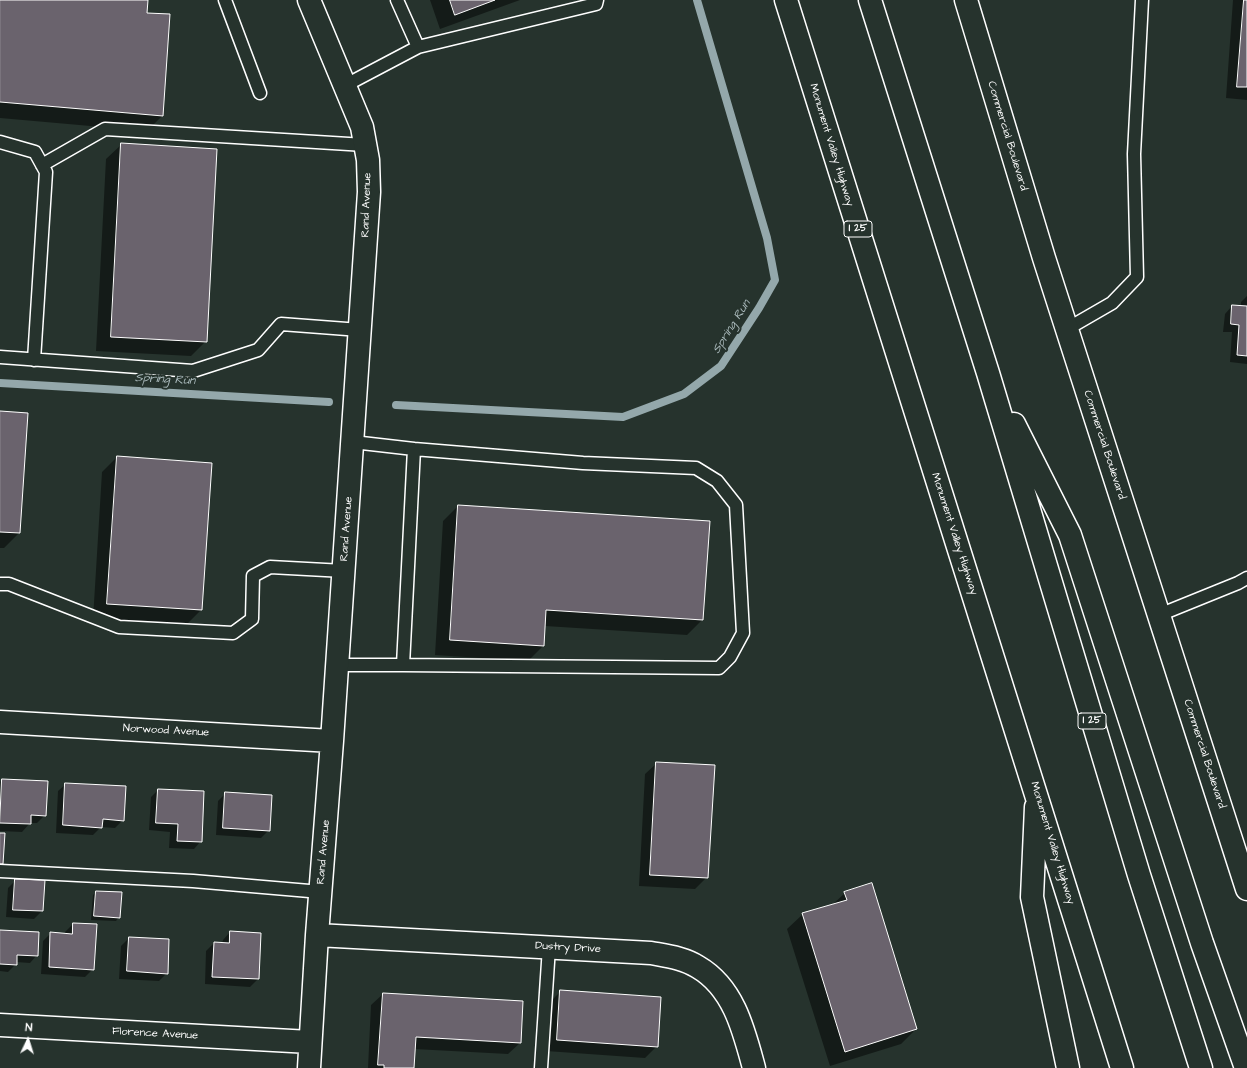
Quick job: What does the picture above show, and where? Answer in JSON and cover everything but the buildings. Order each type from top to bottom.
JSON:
[{"type":"main road","name":"Rand Avenue","points":[[308,0],[362,127],[368,160],[369,192],[309,1068]]},
{"type":"main road","name":"Monument Valley Highway","points":[[786,0],[1122,1068]]},
{"type":"main road","name":"I 25","points":[[870,0],[988,373],[1138,875],[1200,1068]]},
{"type":"main road","name":"Commercial Boulevard","points":[[966,0],[1044,258],[1246,883]]},
{"type":"main road","points":[[988,373],[1070,535],[1202,943],[1246,1068]]},
{"type":"main road","name":"Norwood Avenue","points":[[0,722],[332,741]]},
{"type":"main road","points":[[1036,792],[1032,897],[1068,1068]]},
{"type":"main road","name":"Dustry Drive","points":[[317,935],[652,953],[677,957],[698,967],[716,982],[732,1002],[743,1025],[754,1068]]},
{"type":"main road","name":"Florence Avenue","points":[[0,1025],[310,1042]]},
{"type":"lane","points":[[224,0],[260,94]]},
{"type":"lane","points":[[397,0],[418,47]]},
{"type":"lane","points":[[344,86],[418,47],[596,4],[597,0]]},
{"type":"lane","points":[[1067,329],[1112,303],[1137,277],[1134,154],[1142,0]]},
{"type":"lane","points":[[42,165],[105,128],[365,145]]},
{"type":"lane","points":[[0,142],[35,152],[46,172],[34,360]]},
{"type":"lane","points":[[0,357],[193,371],[258,350],[281,324],[360,330]]},
{"type":"lane","points":[[337,665],[719,668],[730,656],[743,633],[736,505],[717,481],[696,468],[583,463],[414,449],[353,442]]},
{"type":"lane","points":[[403,665],[414,449]]},
{"type":"lane","points":[[0,584],[9,584],[119,627],[233,633],[252,619],[253,576],[270,567],[344,571]]},
{"type":"lane","points":[[1159,615],[1247,578]]},
{"type":"lane","points":[[0,871],[193,881],[320,892]]},
{"type":"lane","points":[[541,1068],[549,947]]},
{"type":"waterway","name":"Spring Run","points":[[396,405],[623,417],[684,394],[721,366],[759,308],[775,280],[767,238],[697,0]]},
{"type":"waterway","name":"Spring Run","points":[[0,383],[329,402]]}]
